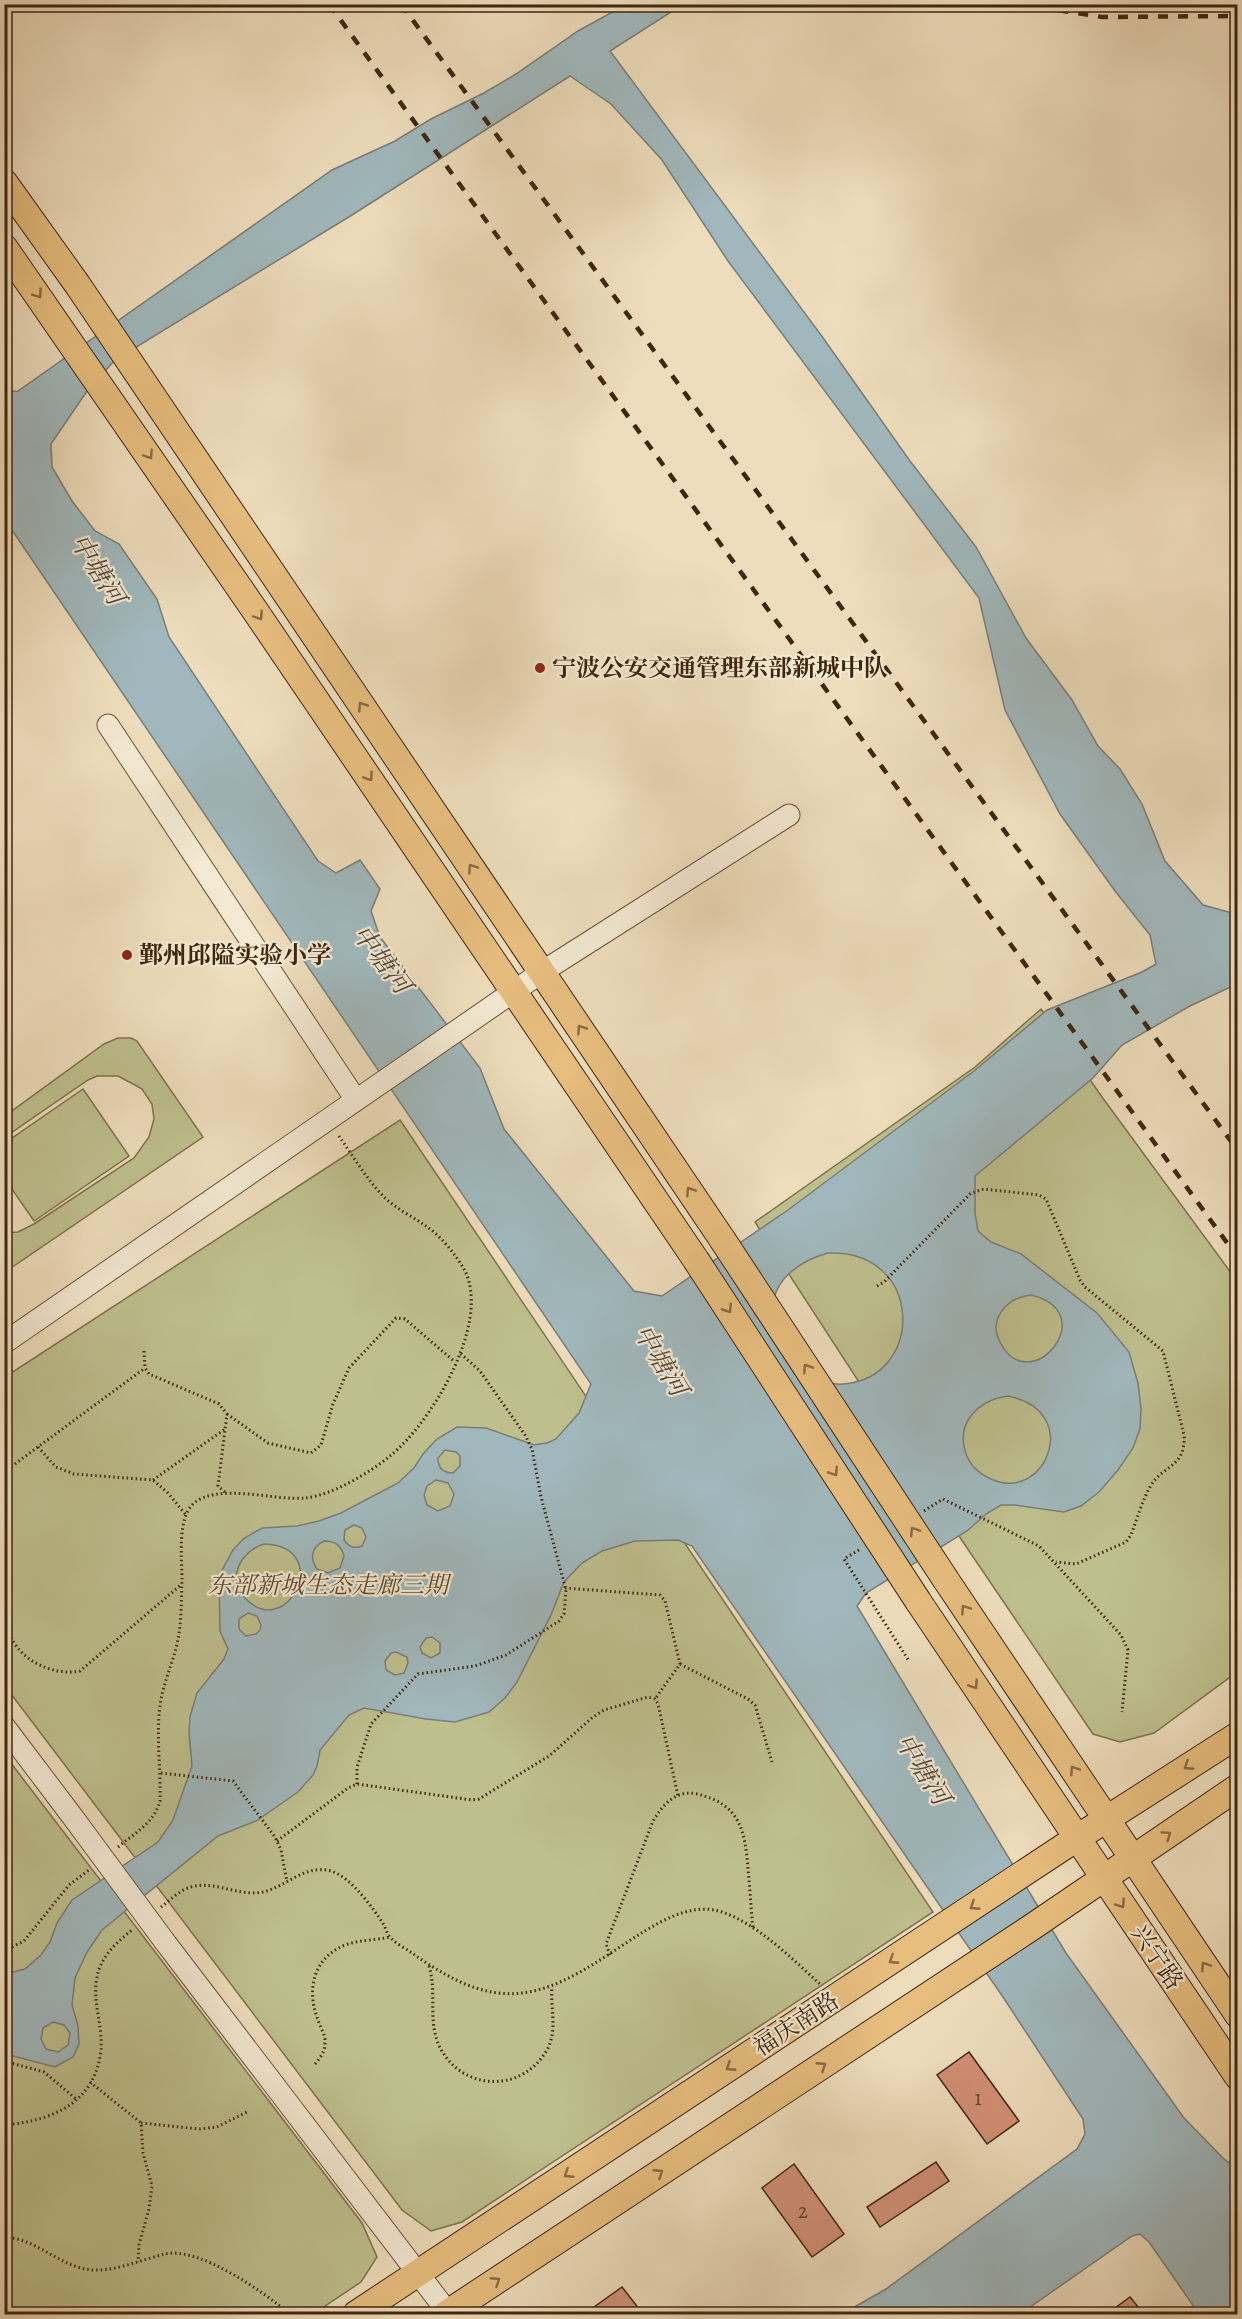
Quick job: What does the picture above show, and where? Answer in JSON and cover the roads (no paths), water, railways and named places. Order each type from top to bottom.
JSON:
[{"type":"main road","points":[[4,182],[77,284],[543,972],[946,1580],[1238,2014]]},
{"type":"main road","name":"兴宁路","points":[[4,247],[696,1260],[918,1601],[1238,2077]]},
{"type":"main road","name":"福庆南路","points":[[356,2314],[1107,1818],[1238,1735]]},
{"type":"main road","name":"福庆南路","points":[[447,2314],[1032,1927],[1238,1787]]},
{"type":"street","points":[[108,725],[358,1098]]},
{"type":"street","points":[[4,1343],[543,972],[789,815]]},
{"type":"street","points":[[4,1726],[447,2314]]},
{"type":"water","name":"中塘河","points":[[625,5],[682,5],[610,51],[821,335],[910,461],[976,547],[1026,638],[1072,700],[1098,746],[1120,769],[1142,804],[1165,861],[1203,905],[1232,913],[1237,910],[1237,984],[1190,1006],[1122,1045],[1093,1078],[975,1176],[975,1213],[978,1231],[991,1242],[1021,1254],[1097,1313],[1129,1352],[1138,1383],[1141,1409],[1140,1429],[1133,1448],[1099,1492],[1081,1506],[1064,1512],[1001,1505],[986,1514],[967,1531],[866,1593],[857,1606],[1066,1953],[1184,2118],[1237,2169],[1237,2314],[1199,2314],[1149,2242],[1140,2234],[1132,2236],[1020,2314],[842,2314],[886,2289],[1077,2149],[1085,2134],[1083,2119],[1003,1997],[692,1546],[678,1540],[635,1541],[602,1551],[582,1563],[564,1582],[551,1615],[517,1682],[505,1698],[489,1712],[455,1722],[364,1708],[349,1715],[320,1750],[313,1775],[298,1792],[256,1821],[218,1836],[102,1930],[87,1952],[75,1978],[72,2005],[78,2026],[79,2044],[73,2057],[55,2067],[5,2054],[5,1974],[25,1969],[41,1955],[72,1900],[158,1842],[173,1820],[192,1766],[190,1717],[197,1693],[224,1659],[228,1649],[220,1631],[219,1576],[233,1550],[243,1539],[262,1528],[297,1526],[319,1521],[341,1513],[398,1483],[414,1468],[437,1439],[457,1427],[486,1428],[534,1445],[556,1439],[579,1413],[591,1384],[14,533],[5,524],[5,392],[18,391],[332,170],[395,141],[431,119],[484,93],[578,31]],"holes":[[[570,76],[611,104],[662,160],[728,261],[979,598],[1005,710],[1060,814],[1115,891],[1150,935],[1156,964],[1142,972],[1047,1010],[974,1071],[788,1210],[662,1296],[634,1291],[504,1129],[480,1068],[380,937],[371,911],[380,889],[360,860],[336,873],[318,861],[169,637],[157,599],[119,544],[95,531],[72,501],[52,467],[51,444],[87,391],[115,360],[352,215]],[[828,1253],[860,1257],[883,1271],[897,1291],[903,1315],[900,1339],[889,1360],[870,1376],[843,1384],[831,1383],[804,1372],[785,1357],[777,1336],[773,1312],[775,1297],[784,1279],[799,1266]],[[1031,1295],[1052,1304],[1061,1318],[1061,1332],[1054,1346],[1043,1357],[1028,1362],[1014,1358],[1001,1344],[996,1327],[1001,1312],[1007,1305]],[[1008,1396],[1031,1405],[1045,1419],[1050,1435],[1048,1452],[1040,1468],[1027,1479],[1010,1483],[991,1479],[979,1472],[970,1462],[963,1442],[964,1432],[967,1423],[979,1408],[997,1398]],[[445,1450],[456,1452],[460,1456],[460,1466],[453,1473],[444,1471],[439,1465],[438,1458]],[[436,1480],[448,1483],[454,1494],[450,1506],[438,1511],[427,1505],[424,1495],[427,1486]],[[354,1525],[362,1528],[366,1537],[362,1546],[357,1547],[350,1546],[344,1540],[345,1530]],[[324,1541],[337,1544],[344,1556],[340,1568],[328,1573],[317,1569],[313,1560],[314,1549]],[[264,1544],[285,1549],[297,1560],[300,1574],[297,1589],[288,1601],[276,1609],[261,1609],[245,1598],[239,1590],[237,1574],[243,1559]],[[248,1613],[257,1616],[261,1625],[256,1634],[246,1636],[239,1629],[239,1619]],[[432,1637],[440,1643],[440,1653],[431,1658],[422,1653],[420,1647],[426,1638]],[[396,1652],[407,1657],[408,1663],[404,1673],[395,1675],[386,1670],[385,1661],[391,1653]],[[53,2022],[64,2025],[70,2033],[68,2045],[58,2052],[46,2049],[41,2039],[43,2028]]]},
{"type":"railway","points":[[329,4],[1238,1258]]},
{"type":"railway","points":[[401,4],[1238,1151]]},
{"type":"railway","points":[[1019,4],[1102,17],[1238,16]]},
{"type":"railway","points":[[1087,4],[1103,7],[1161,4]]},
{"type":"place","name":"宁波公安交通管理东部新城中队","points":[[540,668]]},
{"type":"place","name":"鄞州邱隘实验小学","points":[[127,955]]},
{"type":"park label","name":"东部新城生态走廊三期","points":[[328,1585]]}]
